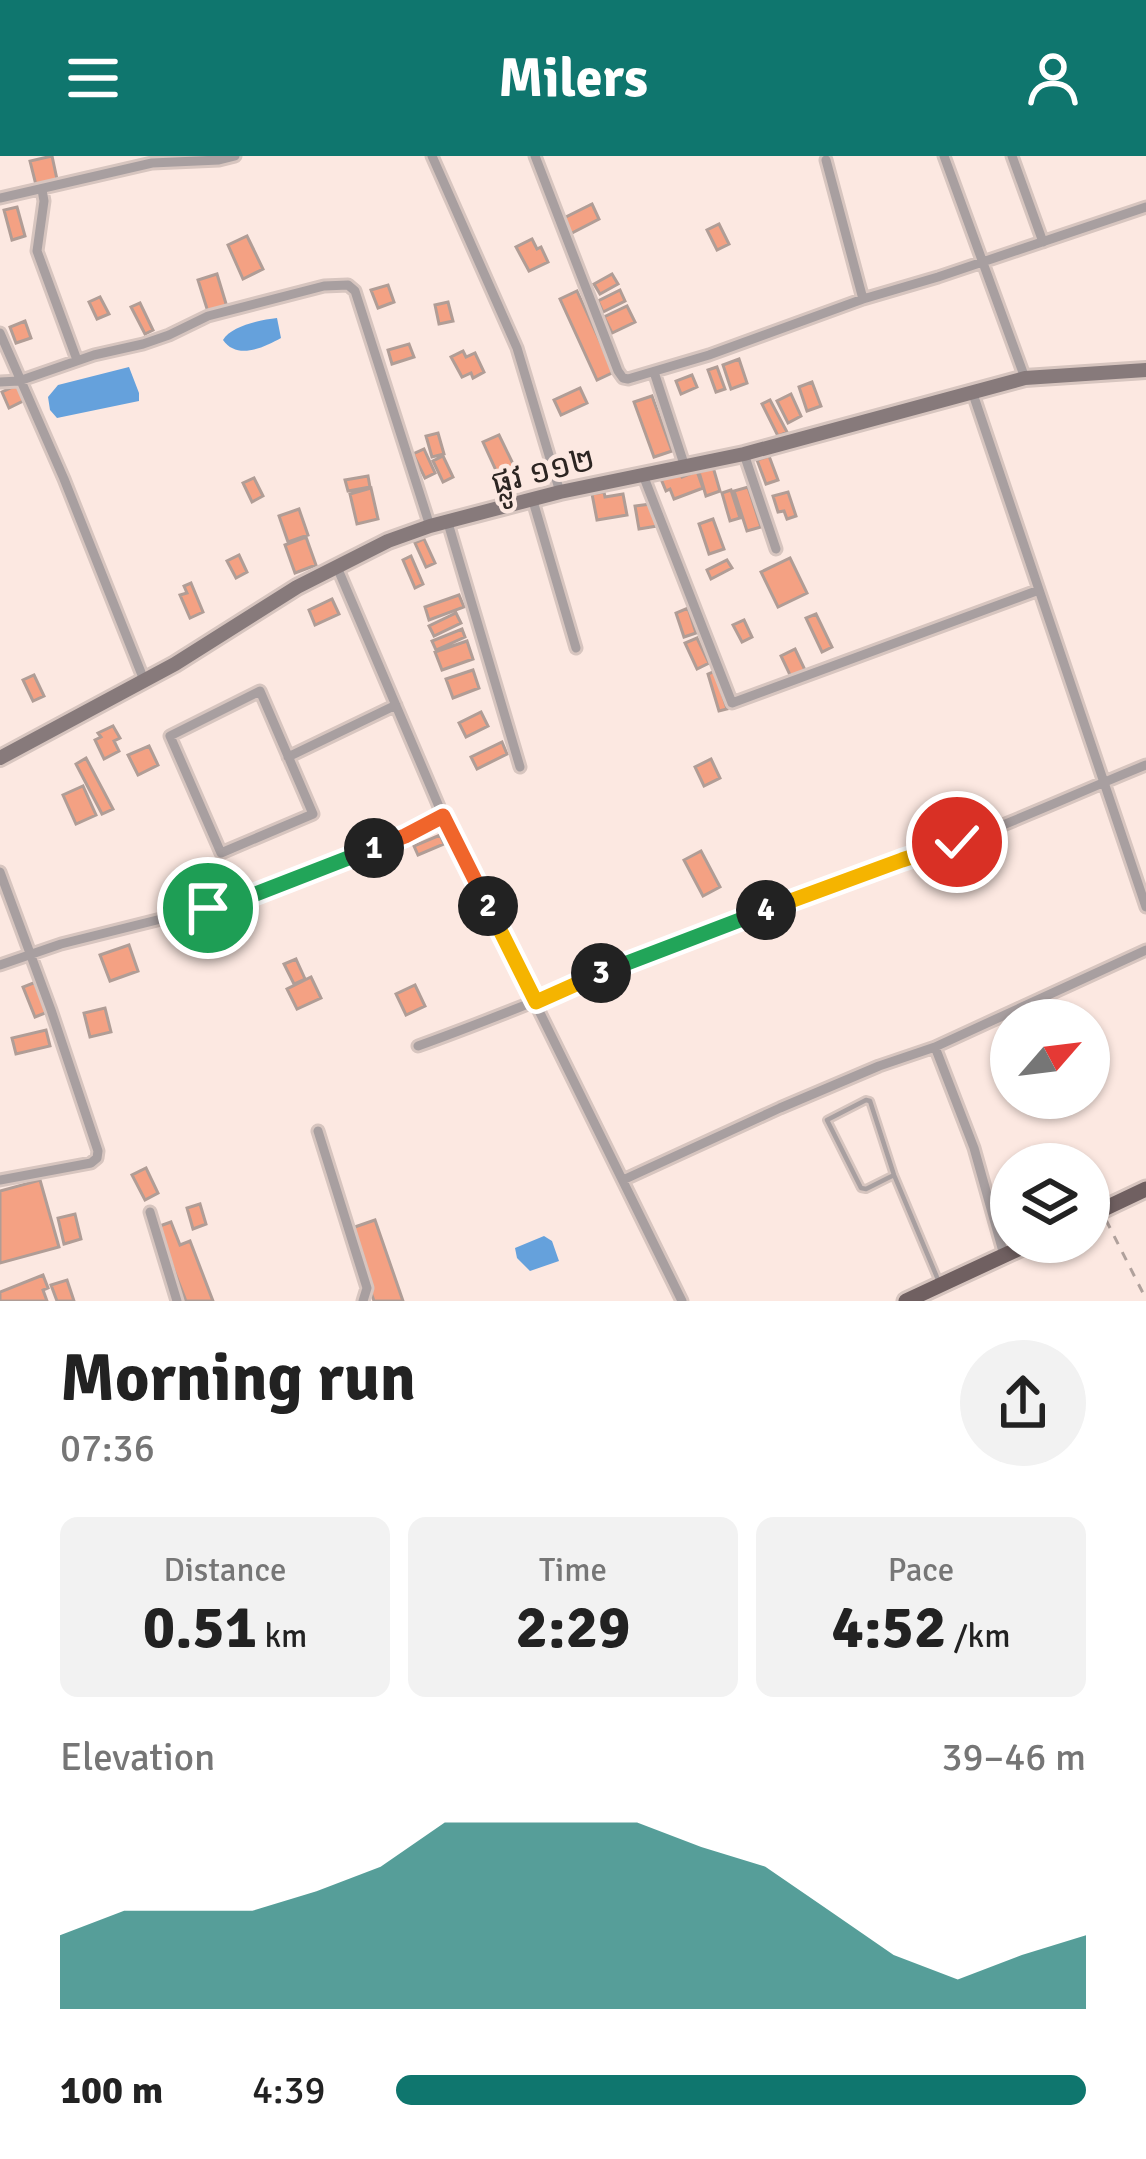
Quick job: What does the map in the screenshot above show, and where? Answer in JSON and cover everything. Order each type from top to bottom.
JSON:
[{"type":"main road","points":[[1110,1206],[1146,1189]]},
{"type":"main road","points":[[906,1301],[990,1262]]},
{"type":"street","points":[[0,198],[152,163],[235,156]]},
{"type":"street","points":[[432,156],[517,348],[560,492]]},
{"type":"street","points":[[535,156],[619,370],[628,380],[1146,207]]},
{"type":"street","points":[[944,156],[1024,378]]},
{"type":"street","points":[[1012,156],[1043,242]]},
{"type":"street","points":[[826,160],[863,299]]},
{"type":"street","points":[[42,190],[37,251],[77,360]]},
{"type":"street","points":[[0,382],[20,381],[77,360],[143,344],[208,316],[324,286],[348,285],[355,291],[430,526]]},
{"type":"street","points":[[0,333],[144,680]]},
{"type":"street","name":"ផ្លូវ ១១២","points":[[0,758],[175,664],[297,586],[430,526],[560,492],[744,454],[1024,378],[1146,370]]},
{"type":"street","points":[[654,372],[685,467]]},
{"type":"street","points":[[972,391],[1146,907]]},
{"type":"street","points":[[744,454],[776,548]]},
{"type":"street","points":[[643,475],[732,703],[1039,590]]},
{"type":"street","points":[[533,500],[576,648]]},
{"type":"street","points":[[448,524],[520,766]]},
{"type":"street","points":[[337,566],[443,816],[682,1301]]},
{"type":"street","points":[[260,691],[288,757],[313,814],[221,853],[170,736],[260,691]]},
{"type":"street","points":[[288,757],[396,705]]},
{"type":"street","points":[[418,1046],[611,968],[957,842],[1146,765]]},
{"type":"street","points":[[0,965],[62,944],[248,897],[405,836],[443,816]]},
{"type":"street","points":[[0,872],[98,1151],[91,1163],[0,1180]]},
{"type":"street","points":[[623,1180],[839,1083],[935,1047],[1146,950]]},
{"type":"street","points":[[935,1047],[974,1148],[990,1205]]},
{"type":"street","points":[[318,1131],[368,1288],[363,1301]]},
{"type":"street","points":[[149,1213],[177,1301]]},
{"type":"lane","points":[[894,1175],[861,1188],[826,1120],[870,1101],[894,1175],[940,1285]]},
{"type":"path","points":[[1110,1238],[1146,1299]]},
{"type":"water","points":[[277,318],[281,338],[266,345],[243,351],[223,340],[239,327]]},
{"type":"water","points":[[129,367],[139,401],[57,418],[50,410],[48,397],[58,385]]},
{"type":"water","points":[[544,1236],[552,1241],[559,1261],[530,1271],[517,1258],[515,1248]]},
{"type":"building","points":[[52,156],[58,184],[37,189],[30,161]]},
{"type":"building","points":[[592,204],[599,219],[570,234],[562,219]]},
{"type":"building","points":[[17,207],[25,236],[12,240],[4,210]]},
{"type":"building","points":[[719,224],[729,244],[717,250],[707,230]]},
{"type":"building","points":[[247,236],[263,269],[243,279],[228,245]]},
{"type":"building","points":[[532,239],[548,262],[529,271],[516,247]]},
{"type":"building","points":[[217,274],[227,307],[208,312],[198,280]]},
{"type":"building","points":[[612,274],[618,284],[600,294],[594,284]]},
{"type":"building","points":[[388,285],[394,302],[378,308],[371,290]]},
{"type":"building","points":[[620,290],[625,301],[603,312],[598,301]]},
{"type":"building","points":[[577,291],[614,372],[597,380],[560,299]]},
{"type":"building","points":[[100,297],[109,314],[97,319],[89,302]]},
{"type":"building","points":[[448,302],[453,321],[439,324],[435,305]]},
{"type":"building","points":[[140,303],[153,330],[145,334],[131,307]]},
{"type":"building","points":[[627,306],[635,322],[612,333],[604,317]]},
{"type":"building","points":[[25,321],[31,338],[16,343],[10,327]]},
{"type":"building","points":[[409,344],[414,357],[392,364],[388,350]]},
{"type":"building","points":[[463,351],[466,357],[475,353],[484,372],[462,377],[451,357]]},
{"type":"building","points":[[739,359],[747,383],[731,389],[723,365]]},
{"type":"building","points":[[717,367],[725,389],[716,392],[708,370]]},
{"type":"building","points":[[692,375],[697,387],[681,394],[676,381]]},
{"type":"building","points":[[812,382],[821,406],[807,411],[799,387]]},
{"type":"building","points":[[17,385],[25,400],[9,408],[2,392]]},
{"type":"building","points":[[580,388],[587,403],[561,415],[554,400]]},
{"type":"building","points":[[791,394],[801,416],[788,423],[777,401]]},
{"type":"building","points":[[652,396],[672,451],[654,457],[634,402]]},
{"type":"building","points":[[770,400],[787,432],[778,436],[762,404]]},
{"type":"building","points":[[438,433],[444,454],[432,457],[426,436]]},
{"type":"building","points":[[499,435],[516,470],[499,477],[483,442]]},
{"type":"building","points":[[424,449],[435,473],[425,478],[413,454]]},
{"type":"building","points":[[443,456],[453,477],[443,482],[433,461]]},
{"type":"building","points":[[769,456],[778,480],[766,484],[757,460]]},
{"type":"building","points":[[713,467],[720,491],[706,496],[699,472]]},
{"type":"building","points":[[697,471],[703,488],[674,499],[670,489],[666,491],[661,479]]},
{"type":"building","points":[[368,476],[370,487],[348,491],[345,480]]},
{"type":"building","points":[[254,478],[263,496],[252,502],[243,483]]},
{"type":"building","points":[[748,487],[761,527],[747,531],[734,491]]},
{"type":"building","points":[[371,488],[378,519],[357,524],[350,494]]},
{"type":"building","points":[[731,490],[740,518],[730,521],[722,493]]},
{"type":"building","points":[[604,492],[605,497],[623,494],[627,515],[597,520],[592,494]]},
{"type":"building","points":[[788,492],[796,516],[787,519],[784,511],[778,512],[773,496]]},
{"type":"building","points":[[651,504],[657,526],[639,529],[635,506]]},
{"type":"building","points":[[299,509],[308,535],[288,542],[279,516]]},
{"type":"building","points":[[713,519],[724,549],[709,554],[699,524]]},
{"type":"building","points":[[306,537],[316,565],[295,573],[285,545]]},
{"type":"building","points":[[424,539],[435,563],[426,567],[415,543]]},
{"type":"building","points":[[239,555],[247,572],[236,578],[227,561]]},
{"type":"building","points":[[411,556],[423,584],[415,588],[403,560]]},
{"type":"building","points":[[790,558],[807,593],[778,607],[761,572]]},
{"type":"building","points":[[727,560],[732,568],[711,579],[707,570]]},
{"type":"building","points":[[191,583],[203,612],[190,618],[180,595],[187,593],[184,586]]},
{"type":"building","points":[[459,595],[464,607],[429,620],[425,607]]},
{"type":"building","points":[[332,599],[339,614],[315,625],[309,610]]},
{"type":"building","points":[[688,608],[696,633],[684,637],[676,613]]},
{"type":"building","points":[[456,613],[461,623],[434,636],[429,626]]},
{"type":"building","points":[[816,614],[832,647],[822,652],[806,618]]},
{"type":"building","points":[[744,620],[752,637],[742,642],[733,625]]},
{"type":"building","points":[[462,629],[465,637],[436,650],[432,641]]},
{"type":"building","points":[[697,638],[709,663],[697,669],[685,643]]},
{"type":"building","points":[[467,641],[473,659],[442,670],[435,652]]},
{"type":"building","points":[[795,649],[805,670],[791,677],[781,656]]},
{"type":"building","points":[[473,670],[479,688],[453,698],[446,679]]},
{"type":"building","points":[[715,671],[727,709],[719,711],[708,674]]},
{"type":"building","points":[[34,675],[44,696],[33,701],[23,680]]},
{"type":"building","points":[[481,712],[488,726],[466,737],[459,723]]},
{"type":"building","points":[[113,726],[120,738],[114,741],[119,751],[104,759],[95,740],[101,737],[98,733]]},
{"type":"building","points":[[502,742],[507,754],[477,769],[471,757]]},
{"type":"building","points":[[149,746],[158,765],[138,775],[128,755]]},
{"type":"building","points":[[86,758],[113,809],[102,814],[76,764]]},
{"type":"building","points":[[711,759],[720,778],[704,786],[695,767]]},
{"type":"building","points":[[83,786],[96,815],[76,824],[63,795]]},
{"type":"building","points":[[440,835],[444,844],[418,855],[414,846]]},
{"type":"building","points":[[701,851],[720,887],[703,896],[684,860]]},
{"type":"building","points":[[129,945],[138,971],[110,981],[100,955]]},
{"type":"building","points":[[296,959],[305,979],[294,984],[284,964]]},
{"type":"building","points":[[311,977],[321,998],[297,1009],[287,989]]},
{"type":"building","points":[[36,982],[48,1012],[35,1017],[23,987]]},
{"type":"building","points":[[415,985],[425,1006],[406,1015],[396,994]]},
{"type":"building","points":[[105,1008],[111,1032],[90,1037],[84,1013]]},
{"type":"building","points":[[46,1030],[50,1046],[16,1054],[12,1038]]},
{"type":"building","points":[[146,1168],[158,1193],[145,1200],[132,1175]]},
{"type":"building","points":[[40,1180],[59,1247],[0,1263],[0,1191]]},
{"type":"building","points":[[200,1204],[206,1224],[193,1229],[187,1208]]},
{"type":"building","points":[[75,1214],[81,1239],[64,1244],[58,1218]]},
{"type":"building","points":[[375,1220],[403,1301],[374,1301],[349,1229]]},
{"type":"building","points":[[171,1222],[180,1245],[190,1241],[213,1301],[186,1301],[157,1227]]},
{"type":"building","points":[[43,1275],[47,1301],[0,1301],[0,1292]]},
{"type":"building","points":[[67,1280],[74,1301],[57,1301],[51,1285]]},
{"type":"route","points":[[208,908],[405,836],[443,816],[536,1002],[611,968],[957,842]]}]
